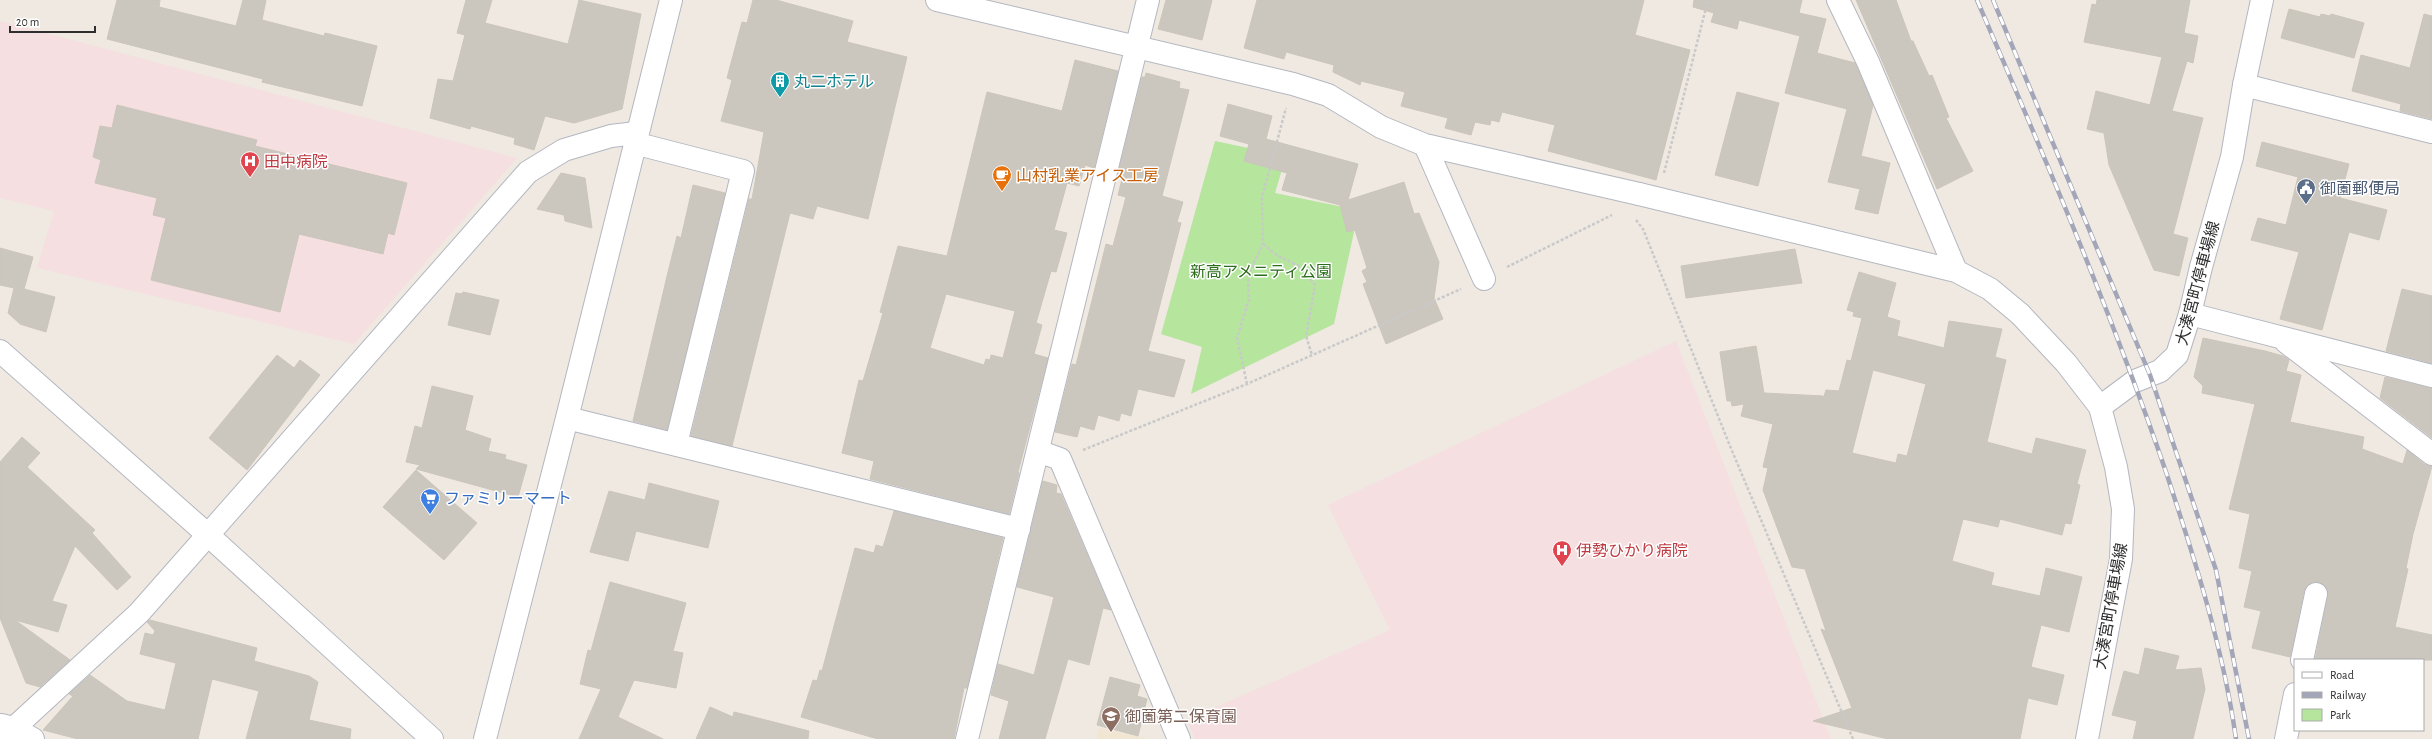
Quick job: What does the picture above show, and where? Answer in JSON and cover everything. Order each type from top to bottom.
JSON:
[{"type":"street","points":[[485,739],[567,418],[635,138],[671,0]]},
{"type":"street","points":[[937,0],[1293,84],[1328,95],[1382,127],[1425,145],[1648,196],[1956,271],[1990,289],[2020,314],[2066,363],[2100,407]]},
{"type":"street","points":[[967,739],[1148,0]]},
{"type":"street","points":[[1838,0],[1868,62],[1956,271]]},
{"type":"street","name":"大湊宮町停車場線","points":[[2088,739],[2121,552],[2122,509],[2120,488],[2100,407],[2135,381],[2160,371],[2177,355],[2190,314],[2201,267],[2232,157],[2244,84],[2262,0]]},
{"type":"street","points":[[2244,84],[2432,132]]},
{"type":"street","points":[[5,731],[139,612],[528,172],[564,150],[611,136],[635,138],[743,171],[676,444]]},
{"type":"street","points":[[1425,145],[1484,279]]},
{"type":"street","points":[[2190,314],[2432,376]]},
{"type":"street","points":[[2278,336],[2432,454]]},
{"type":"street","points":[[0,352],[208,535],[432,739]]},
{"type":"street","points":[[567,418],[1019,530]]},
{"type":"street","points":[[1038,451],[1060,459],[1179,739]]},
{"type":"street","points":[[2302,659],[2316,594]]},
{"type":"street","points":[[2286,739],[2294,699]]},
{"type":"street","points":[[5,731],[33,739]]},
{"type":"path","points":[[1708,0],[1648,196],[1633,216],[1643,228],[1730,446],[1853,739]]},
{"type":"path","points":[[1247,384],[1238,338],[1248,299],[1248,274],[1263,244],[1262,197],[1293,84]]},
{"type":"path","points":[[1060,459],[1247,384],[1484,279],[1619,211]]},
{"type":"path","points":[[1263,244],[1278,256],[1301,267],[1315,285],[1306,336],[1312,355]]},
{"type":"shaded area","name":"田中病院","points":[[0,21],[517,158],[354,344],[37,268],[54,211],[0,198]]},
{"type":"shaded area","name":"伊勢ひかり病院","points":[[1676,341],[1831,739],[1195,739],[1187,720],[1390,630],[1328,505]]},
{"type":"shaded area","name":"御薗第二保育園","points":[[1099,728],[1148,739],[1097,739]]},
{"type":"green space","name":"新高アメニティ公園","points":[[1215,141],[1286,156],[1275,193],[1348,208],[1356,223],[1334,324],[1191,394],[1202,347],[1161,334]]},
{"type":"building","points":[[117,0],[160,0],[159,7],[236,26],[243,0],[266,0],[262,20],[324,36],[325,33],[377,46],[362,106],[262,82],[263,79],[107,39]]},
{"type":"building","points":[[466,0],[492,0],[485,23],[568,44],[579,0],[641,14],[622,109],[574,123],[545,116],[534,150],[514,144],[515,138],[471,126],[470,129],[430,118],[438,79],[453,81],[465,35],[457,33]]},
{"type":"building","points":[[753,0],[776,0],[853,21],[847,42],[907,57],[868,219],[817,206],[813,219],[790,213],[732,446],[691,436],[749,199],[752,199],[764,132],[721,121],[732,80],[727,78],[742,22],[747,23]]},
{"type":"building","points":[[1166,0],[1212,0],[1202,40],[1158,29]]},
{"type":"building","points":[[1257,0],[1644,0],[1635,35],[1690,50],[1656,180],[1548,151],[1555,125],[1502,112],[1499,122],[1491,120],[1490,125],[1475,122],[1471,135],[1445,128],[1448,118],[1401,106],[1405,92],[1361,81],[1360,85],[1333,72],[1334,65],[1286,52],[1284,59],[1244,48]]},
{"type":"building","points":[[1694,0],[1802,0],[1799,13],[1826,19],[1817,53],[1855,63],[1873,105],[1861,156],[1890,163],[1878,214],[1855,209],[1860,189],[1828,182],[1847,109],[1785,93],[1800,36],[1739,20],[1737,29],[1711,22],[1714,13],[1693,7]]},
{"type":"building","points":[[1856,0],[1896,0],[1911,41],[1913,41],[1929,76],[1932,75],[1949,117],[1946,118],[1973,171],[1937,189]]},
{"type":"building","points":[[2097,0],[2190,0],[2184,33],[2198,36],[2193,63],[2187,61],[2172,111],[2203,118],[2173,234],[2188,238],[2179,276],[2154,270],[2109,165],[2104,133],[2087,129],[2096,91],[2150,105],[2162,57],[2084,42],[2092,4],[2096,5]]},
{"type":"building","points":[[2289,9],[2320,17],[2321,14],[2330,16],[2331,14],[2364,23],[2354,58],[2281,38]]},
{"type":"building","points":[[2424,14],[2432,16],[2432,119],[2400,111],[2401,104],[2352,91],[2361,55],[2410,68]]},
{"type":"building","points":[[1075,60],[1118,71],[1094,168],[1085,165],[1079,186],[1067,183],[1054,230],[1067,233],[1056,272],[1051,271],[1036,323],[1042,325],[1034,354],[1048,358],[1018,472],[1009,514],[870,479],[874,461],[842,453],[859,380],[863,381],[883,313],[880,312],[898,246],[947,256],[987,92],[1062,111]],"holes":[[[946,294],[1015,311],[1003,358],[991,355],[990,360],[986,359],[984,365],[930,348]]]},
{"type":"building","points":[[1146,73],[1180,82],[1179,88],[1189,90],[1162,196],[1183,202],[1177,222],[1181,223],[1148,351],[1185,360],[1174,397],[1138,389],[1131,416],[1121,413],[1119,421],[1098,415],[1094,430],[1080,426],[1077,437],[1055,432],[1072,364],[1076,365],[1106,244],[1113,246],[1126,197],[1118,195],[1123,175],[1118,174],[1142,77],[1145,77]]},
{"type":"building","points":[[1737,92],[1779,103],[1758,186],[1715,175]]},
{"type":"building","points":[[1228,104],[1272,116],[1266,139],[1358,164],[1348,200],[1404,182],[1414,214],[1419,213],[1439,262],[1434,298],[1443,319],[1386,344],[1363,284],[1367,282],[1362,271],[1367,268],[1355,230],[1347,232],[1340,205],[1282,190],[1287,173],[1244,161],[1249,144],[1220,136]]},
{"type":"building","points":[[117,105],[257,140],[255,146],[407,183],[394,235],[388,233],[383,254],[299,234],[280,312],[151,280],[166,218],[153,215],[157,198],[95,183],[101,160],[93,157],[100,126],[112,128]]},
{"type":"building","points":[[2262,142],[2349,164],[2340,198],[2387,210],[2379,240],[2349,232],[2322,330],[2280,319],[2299,252],[2251,240],[2258,218],[2286,225],[2298,177],[2256,166]]},
{"type":"building","points":[[561,173],[585,178],[592,228],[565,221],[564,215],[537,209]]},
{"type":"building","points":[[693,185],[725,193],[667,430],[633,421],[677,236],[681,238]]},
{"type":"building","points":[[0,248],[33,257],[24,289],[55,297],[46,332],[20,324],[8,313],[14,288],[0,285]]},
{"type":"building","points":[[1795,249],[1802,283],[1686,298],[1681,266]]},
{"type":"building","points":[[1859,272],[1896,283],[1887,317],[1900,321],[1897,336],[1944,348],[1949,321],[2002,329],[1995,357],[2006,360],[1987,442],[2032,454],[2036,438],[2086,450],[2077,484],[2080,485],[2071,524],[2065,523],[2062,535],[2000,519],[1998,527],[1963,519],[1952,561],[1994,573],[1991,585],[2040,596],[2046,568],[2082,577],[2069,632],[2041,625],[2031,667],[2064,675],[2057,705],[2028,698],[2020,739],[1888,739],[1813,721],[1852,708],[1821,629],[1826,631],[1805,569],[1792,567],[1763,490],[1768,468],[1763,467],[1773,424],[1741,416],[1744,404],[1732,406],[1731,401],[1727,401],[1720,352],[1756,346],[1764,393],[1823,396],[1823,399],[1826,390],[1839,391],[1847,360],[1851,361],[1862,318],[1853,316],[1854,312],[1847,310]],"holes":[[[1873,370],[1926,384],[1907,456],[1898,454],[1896,463],[1852,453]]]},
{"type":"building","points":[[2402,289],[2432,296],[2432,363],[2386,351]]},
{"type":"building","points":[[463,292],[499,300],[490,335],[448,325],[456,293],[462,294]]},
{"type":"building","points":[[2203,338],[2283,356],[2289,360],[2286,371],[2301,375],[2290,422],[2364,437],[2362,449],[2403,464],[2407,450],[2424,464],[2432,466],[2413,534],[2406,568],[2408,569],[2395,627],[2432,635],[2432,660],[2315,659],[2328,596],[2325,585],[2318,582],[2312,582],[2304,591],[2290,657],[2252,648],[2261,611],[2244,607],[2252,571],[2239,568],[2250,514],[2229,509],[2255,404],[2202,393],[2203,386],[2194,377]]},
{"type":"building","points":[[277,355],[294,368],[300,360],[320,375],[247,470],[209,438]]},
{"type":"building","points":[[2385,377],[2432,388],[2432,438],[2380,398]]},
{"type":"building","points":[[432,386],[473,396],[465,430],[491,439],[488,451],[506,455],[505,459],[527,465],[518,497],[416,469],[420,465],[406,462],[415,426],[422,428]]},
{"type":"building","points":[[22,437],[40,453],[27,467],[95,530],[92,533],[131,577],[117,590],[75,546],[52,601],[67,605],[58,632],[15,620],[70,660],[40,687],[26,683],[0,618],[0,462]]},
{"type":"building","name":"ファミリーマート","points":[[416,470],[477,523],[444,560],[383,507]]},
{"type":"building","points":[[1043,481],[1057,485],[1056,493],[1061,494],[1111,610],[1103,608],[1089,665],[1068,659],[1045,739],[999,739],[1009,701],[991,695],[998,664],[1034,675],[1054,597],[1017,587]]},
{"type":"building","points":[[649,483],[719,501],[708,548],[636,531],[628,561],[590,552],[609,491],[645,500]]},
{"type":"building","points":[[894,511],[1003,538],[967,688],[964,688],[954,739],[878,739],[801,717],[813,680],[817,681],[820,670],[822,671],[855,548],[874,553],[876,545],[883,547]]},
{"type":"building","points":[[610,582],[686,603],[673,651],[683,653],[676,688],[634,680],[618,717],[663,739],[579,739],[601,689],[580,684],[588,650],[591,651]]},
{"type":"building","points":[[150,620],[257,648],[254,661],[309,676],[318,682],[309,720],[351,729],[350,739],[246,739],[259,691],[212,679],[198,739],[78,739],[43,730],[73,696],[69,694],[90,675],[127,701],[165,710],[176,663],[140,654],[145,633],[153,635],[155,631],[147,622]]},
{"type":"building","points":[[2145,648],[2179,656],[2175,670],[2201,668],[2205,689],[2193,739],[2133,739],[2137,721],[2112,715],[2124,671],[2139,675]]},
{"type":"building","points":[[1110,677],[1140,685],[1137,696],[1147,699],[1138,736],[1097,725]]},
{"type":"building","points":[[710,707],[733,717],[734,712],[809,731],[808,739],[696,739]]},
{"type":"railway","points":[[1977,0],[2052,175],[2100,293],[2145,412],[2166,472],[2207,604],[2224,671],[2236,739]]},
{"type":"railway","points":[[1993,0],[2150,375],[2216,570],[2249,739]]},
{"type":"place","name":"丸二ホテル","points":[[780,98]]},
{"type":"place","name":"田中病院","points":[[250,178]]},
{"type":"place","name":"山村乳業アイス工房","points":[[1002,192]]},
{"type":"place","name":"御薗郵便局","points":[[2306,205]]},
{"type":"place","name":"ファミリーマート","points":[[430,515]]},
{"type":"place","name":"伊勢ひかり病院","points":[[1562,567]]},
{"type":"place","name":"御薗第二保育園","points":[[1111,733]]}]
